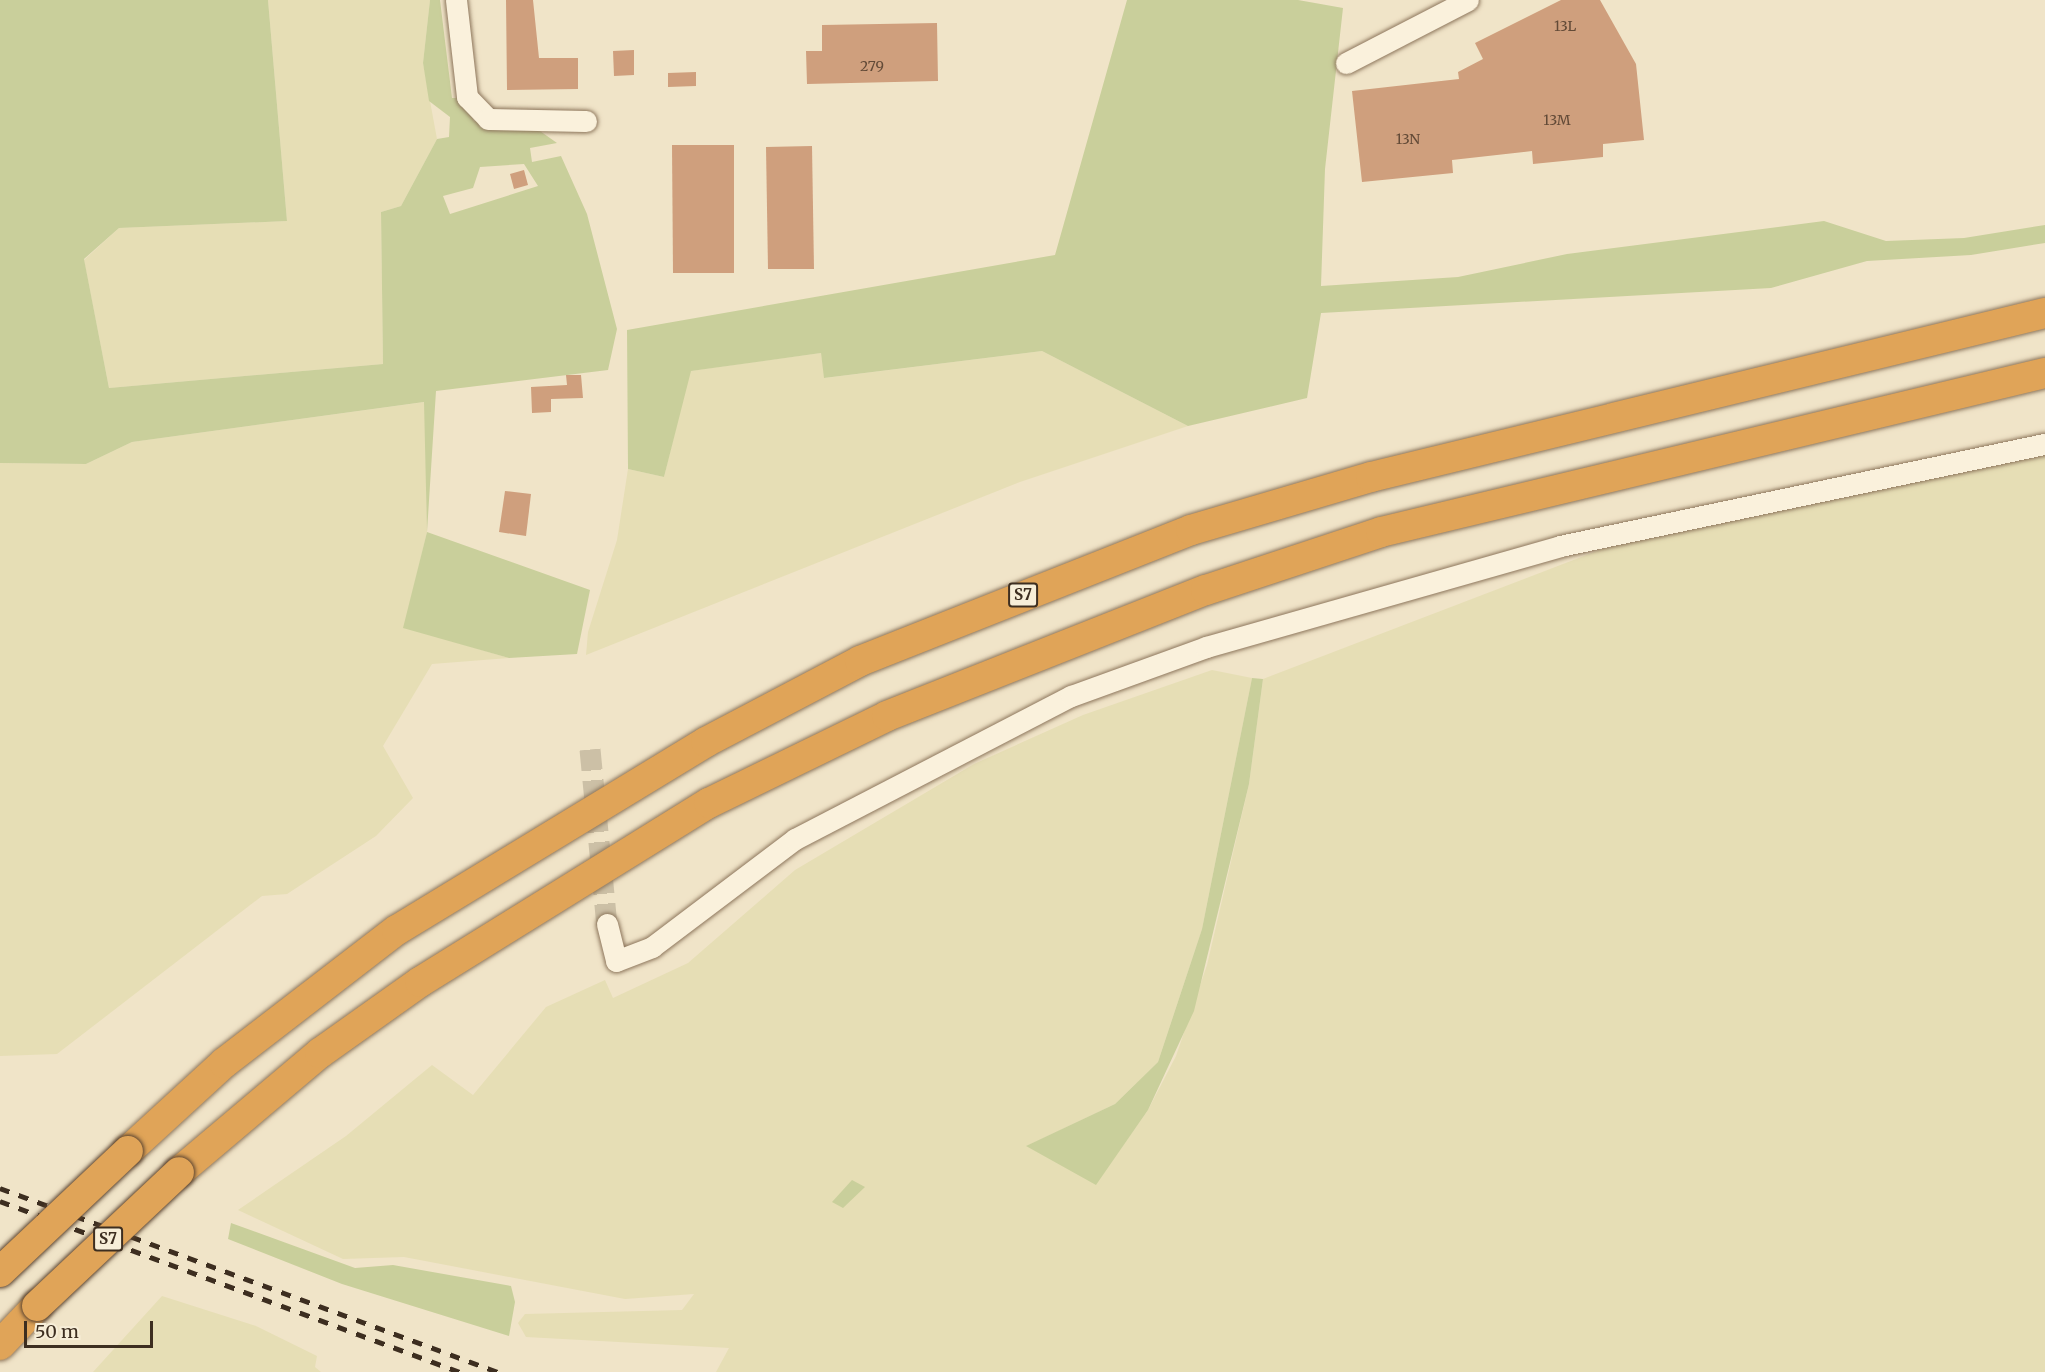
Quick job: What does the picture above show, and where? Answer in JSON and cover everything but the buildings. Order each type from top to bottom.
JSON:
[{"type":"highway","name":"S7","points":[[0,1272],[128,1151],[260,1033],[397,930],[706,742],[860,661],[1191,530],[1383,474],[2045,313]]},
{"type":"highway","name":"S7","points":[[0,1345],[37,1306],[179,1172],[320,1053],[420,982],[709,803],[887,716],[1206,590],[1381,532],[2045,373]]},
{"type":"street","points":[[456,0],[467,97],[488,119],[586,120]]},
{"type":"street","points":[[1346,63],[1468,0]]},
{"type":"street","points":[[607,924],[616,960],[652,947],[795,839],[1071,696],[1206,647],[1560,546],[2045,444]]},
{"type":"shaded area","points":[[268,0],[430,0],[423,63],[437,139],[401,206],[381,212],[383,364],[109,388],[84,260],[119,228],[287,221]]},
{"type":"shaded area","points":[[1042,351],[1188,426],[1020,482],[586,655],[588,632],[617,540],[628,469],[664,477],[690,371],[821,353],[825,378]]},
{"type":"shaded area","points":[[425,402],[427,532],[404,627],[509,658],[432,664],[383,746],[413,798],[376,836],[287,894],[262,896],[57,1054],[0,1056],[0,463],[86,464],[132,442]]},
{"type":"shaded area","points":[[2045,453],[2045,1372],[716,1372],[729,1348],[526,1337],[518,1323],[525,1314],[682,1310],[694,1294],[625,1299],[404,1257],[343,1259],[238,1210],[346,1136],[432,1065],[473,1095],[546,1007],[605,980],[613,998],[688,963],[795,870],[974,764],[1083,715],[1212,670],[1252,678],[1202,929],[1158,1062],[1115,1104],[1027,1146],[1096,1184],[1148,1110],[1176,1056],[1207,965],[1249,784],[1263,679],[1610,546]]},
{"type":"shaded area","points":[[162,1296],[256,1326],[317,1356],[315,1367],[321,1372],[93,1372]]},
{"type":"green space","points":[[0,0],[268,0],[287,221],[119,228],[84,259],[109,388],[383,364],[381,212],[401,206],[437,139],[449,137],[450,117],[429,101],[423,63],[430,0],[440,0],[452,98],[462,98],[474,121],[540,131],[557,143],[530,148],[532,162],[561,156],[587,214],[617,329],[608,370],[436,391],[427,532],[424,402],[132,442],[86,464],[0,463]],"holes":[[[524,164],[538,186],[450,214],[443,196],[473,188],[480,167]]]},
{"type":"green space","points":[[1127,0],[1298,0],[1343,8],[1325,169],[1321,286],[1458,277],[1567,254],[1824,221],[1886,241],[1964,238],[2045,225],[2045,243],[1971,255],[1867,261],[1771,288],[1321,313],[1307,398],[1188,426],[1042,351],[824,378],[821,353],[691,371],[664,477],[628,469],[627,330],[1055,255]]},
{"type":"green space","points":[[427,532],[590,590],[577,654],[509,658],[403,628]]},
{"type":"green space","points":[[1252,678],[1263,679],[1249,784],[1194,1011],[1148,1110],[1096,1185],[1026,1146],[1115,1104],[1158,1062],[1202,929]]},
{"type":"green space","points":[[852,1180],[865,1187],[843,1208],[832,1202]]},
{"type":"green space","points":[[231,1223],[355,1268],[393,1265],[511,1286],[515,1302],[509,1336],[342,1284],[228,1239]]},
{"type":"tunnel","points":[[590,749],[607,924]]},
{"type":"railway","points":[[0,1188],[498,1372]]},
{"type":"railway","points":[[0,1201],[460,1372]]}]
